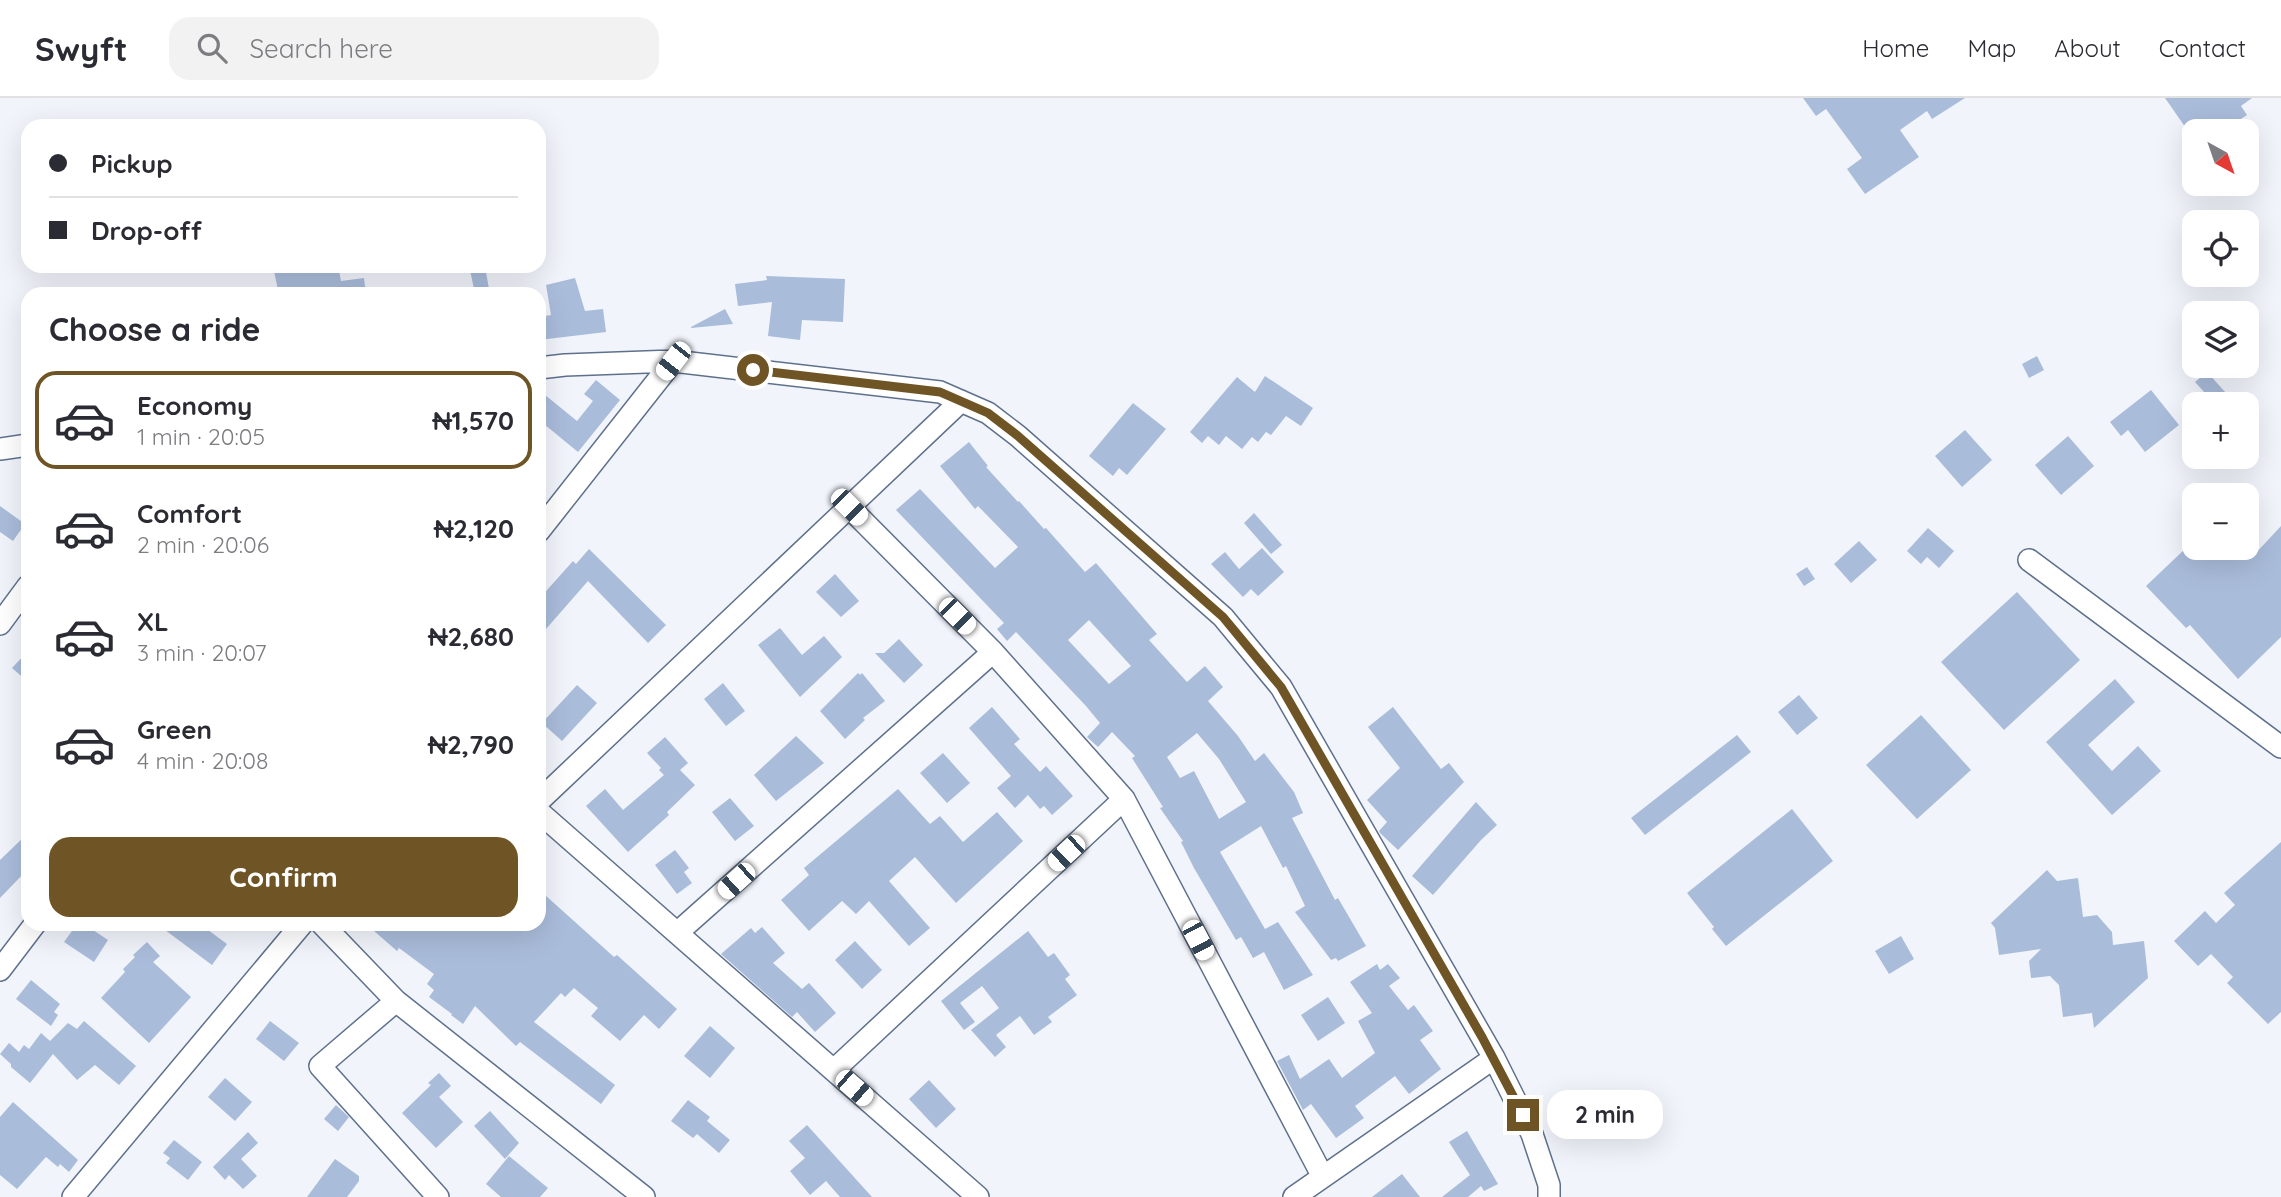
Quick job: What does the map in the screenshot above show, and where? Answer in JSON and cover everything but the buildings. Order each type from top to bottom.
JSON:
[{"type":"street","points":[[546,367],[673,361],[940,392],[988,413],[1018,436],[1223,617],[1281,687],[1494,1058],[1532,1134],[1549,1185],[1549,1197]]},
{"type":"street","points":[[546,522],[673,361]]},
{"type":"street","points":[[546,794],[961,401]]},
{"type":"street","points":[[0,449],[21,446]]},
{"type":"street","points":[[849,507],[993,652],[1124,799],[1323,1177]]},
{"type":"street","points":[[2029,560],[2281,747]]},
{"type":"street","points":[[0,624],[21,596]]},
{"type":"street","points":[[677,933],[993,652]]},
{"type":"street","points":[[834,1070],[1124,799]]},
{"type":"street","points":[[546,818],[978,1197]]},
{"type":"street","points":[[0,970],[30,931]]},
{"type":"street","points":[[74,1197],[296,931]]},
{"type":"street","points":[[329,931],[396,1002],[644,1197]]},
{"type":"street","points":[[396,1002],[320,1066],[438,1197]]},
{"type":"street","points":[[1294,1197],[1494,1058]]},
{"type":"route","points":[[753,370],[940,392],[988,413],[1018,436],[1223,617],[1281,687],[1494,1058],[1523,1115]]}]
